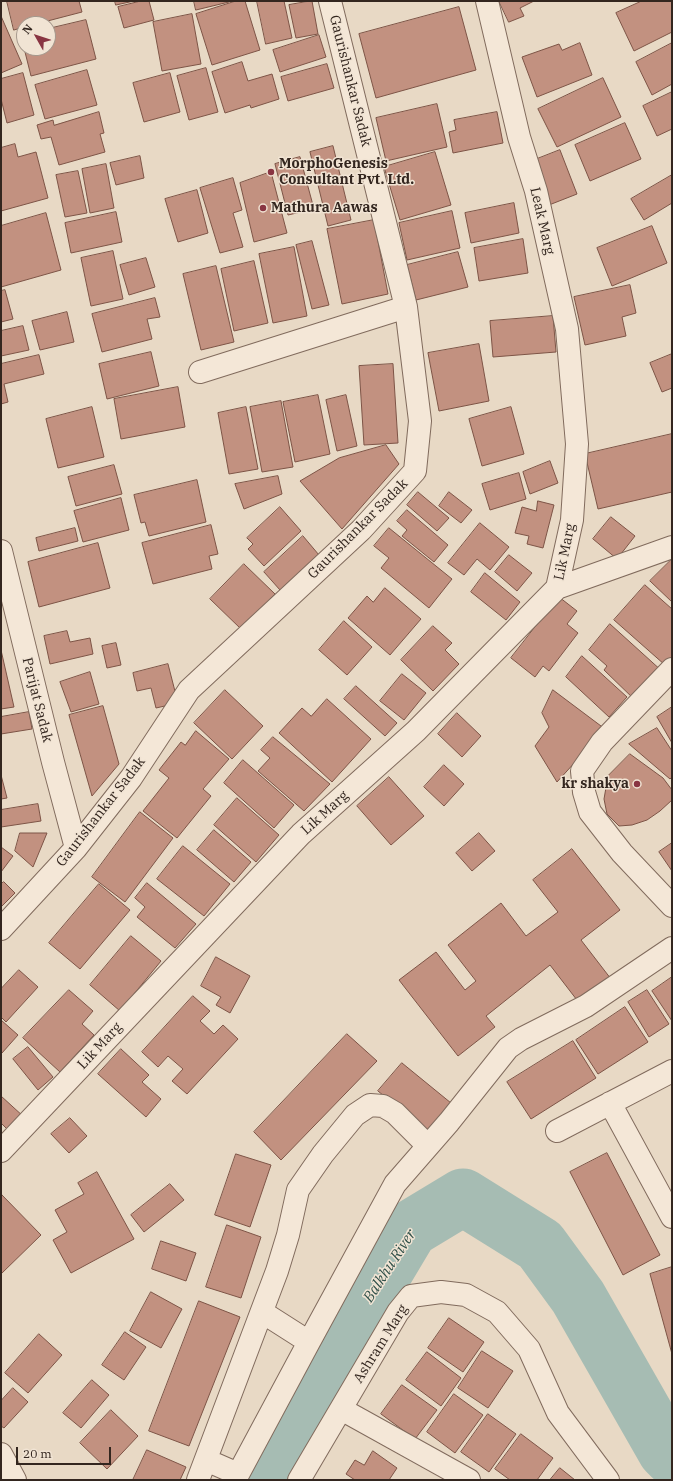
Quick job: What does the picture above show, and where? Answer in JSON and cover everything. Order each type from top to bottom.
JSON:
[{"type":"street","name":"Gaurishankar Sadak","points":[[1,929],[76,848],[131,778],[189,690],[361,530],[415,471],[420,422],[406,307],[330,1]]},
{"type":"street","name":"Leak Marg","points":[[486,1],[519,137],[536,191],[566,329],[577,444]]},
{"type":"street","points":[[200,372],[406,307]]},
{"type":"street","name":"Lik Marg","points":[[1,1151],[301,834],[416,731],[557,588],[572,520],[577,444]]},
{"type":"street","points":[[557,588],[672,547]]},
{"type":"street","name":"Parijat Sadak","points":[[1,550],[51,755],[76,848]]},
{"type":"street","points":[[672,670],[602,742],[582,771],[584,792],[590,812],[622,854],[672,906]]},
{"type":"street","points":[[206,1460],[237,1477],[395,1184],[449,1122],[508,1048],[521,1039],[586,1006],[672,948]]},
{"type":"street","points":[[557,1131],[672,1071]]},
{"type":"street","points":[[610,1103],[672,1216]]},
{"type":"street","points":[[198,1480],[277,1271],[288,1235],[298,1190],[323,1154],[355,1115],[370,1105],[383,1106],[395,1113],[428,1146]]},
{"type":"street","name":"Ashram Marg","points":[[299,1480],[398,1312],[411,1296],[441,1292],[466,1295],[497,1312],[529,1349],[558,1413],[608,1480]]},
{"type":"street","points":[[262,1312],[309,1342]]},
{"type":"street","points":[[342,1409],[469,1480]]},
{"type":"street","points":[[1,1454],[15,1480]]},
{"type":"building","points":[[7,1],[79,1],[82,12],[56,19],[56,16],[16,16],[16,29],[14,30]]},
{"type":"building","points":[[115,1],[134,1],[116,5]]},
{"type":"building","points":[[141,1],[149,1],[154,20],[124,28],[118,7]]},
{"type":"building","points":[[194,1],[229,1],[229,2],[196,10]]},
{"type":"building","points":[[236,1],[245,1],[260,50],[212,65],[196,14]]},
{"type":"building","points":[[257,1],[284,1],[292,38],[266,44]]},
{"type":"building","points":[[312,1],[318,34],[296,38],[289,5]]},
{"type":"building","points":[[499,1],[534,1],[520,8],[524,16],[509,22]]},
{"type":"building","points":[[642,1],[672,1],[672,32],[634,51],[616,13]]},
{"type":"building","points":[[459,7],[476,70],[376,98],[359,34]]},
{"type":"building","points":[[192,14],[201,64],[162,71],[153,22]]},
{"type":"building","points":[[1,16],[16,50],[16,56],[18,56],[22,64],[1,73]]},
{"type":"building","points":[[86,20],[96,59],[31,76],[26,56],[56,56],[56,27]]},
{"type":"building","points":[[319,35],[326,57],[280,72],[273,50]]},
{"type":"building","points":[[580,43],[592,75],[537,97],[522,57],[559,44],[562,50]]},
{"type":"building","points":[[672,43],[672,84],[652,95],[636,62]]},
{"type":"building","points":[[242,62],[248,81],[272,74],[279,99],[251,108],[250,105],[225,113],[212,72]]},
{"type":"building","points":[[327,64],[334,88],[288,101],[281,77]]},
{"type":"building","points":[[206,68],[218,112],[189,120],[177,76]]},
{"type":"building","points":[[87,70],[97,105],[45,119],[35,85]]},
{"type":"building","points":[[23,73],[34,115],[7,123],[1,99],[1,79]]},
{"type":"building","points":[[170,73],[180,112],[144,122],[133,83]]},
{"type":"building","points":[[603,78],[621,117],[557,147],[538,109]]},
{"type":"building","points":[[672,92],[672,129],[657,136],[643,106]]},
{"type":"building","points":[[437,104],[447,147],[386,161],[376,118]]},
{"type":"building","points":[[99,112],[104,133],[100,134],[105,152],[59,165],[51,137],[41,139],[37,125],[53,120],[54,125]]},
{"type":"building","points":[[497,112],[503,143],[453,153],[449,132],[456,130],[454,120]]},
{"type":"building","points":[[625,123],[641,159],[590,181],[575,145]]},
{"type":"building","points":[[15,144],[18,157],[36,152],[48,198],[1,211],[1,148]]},
{"type":"building","points":[[333,146],[351,220],[328,226],[310,152]]},
{"type":"building","points":[[560,150],[577,194],[549,205],[532,161]]},
{"type":"building","points":[[435,152],[451,205],[400,220],[384,167]]},
{"type":"building","points":[[140,156],[144,178],[116,185],[110,163]]},
{"type":"building","points":[[300,157],[314,209],[288,215],[275,164]]},
{"type":"building","points":[[106,164],[114,208],[90,213],[82,169]]},
{"type":"building","points":[[78,171],[87,213],[65,217],[56,175]]},
{"type":"building","name":"Mathura Aawas","points":[[271,172],[287,233],[254,242],[240,183]]},
{"type":"building","points":[[672,175],[672,203],[644,220],[631,199]]},
{"type":"building","points":[[233,178],[242,210],[233,213],[243,247],[220,253],[200,188]]},
{"type":"building","points":[[197,190],[208,233],[178,242],[165,199]]},
{"type":"building","points":[[514,203],[519,233],[471,243],[465,213]]},
{"type":"building","points":[[452,211],[460,248],[407,260],[399,223]]},
{"type":"building","points":[[116,212],[122,242],[71,253],[65,223]]},
{"type":"building","points":[[46,213],[61,270],[1,287],[1,226]]},
{"type":"building","points":[[374,220],[388,294],[342,304],[327,229]]},
{"type":"building","points":[[652,226],[667,263],[612,286],[597,248]]},
{"type":"building","points":[[523,239],[528,273],[479,281],[474,248]]},
{"type":"building","points":[[312,241],[329,305],[312,309],[296,245]]},
{"type":"building","points":[[294,247],[307,316],[273,323],[259,254]]},
{"type":"building","points":[[113,251],[123,299],[91,306],[81,258]]},
{"type":"building","points":[[458,252],[468,287],[416,300],[407,265]]},
{"type":"building","points":[[146,258],[155,287],[129,295],[120,265]]},
{"type":"building","points":[[254,261],[268,323],[234,331],[221,269]]},
{"type":"building","points":[[216,266],[234,342],[201,350],[183,274]]},
{"type":"building","points":[[630,285],[636,313],[622,317],[626,336],[585,345],[574,297]]},
{"type":"building","points":[[5,290],[13,319],[1,322],[1,291]]},
{"type":"building","points":[[155,298],[160,317],[147,319],[152,339],[102,352],[92,314]]},
{"type":"building","points":[[67,312],[74,342],[40,350],[32,321]]},
{"type":"building","points":[[553,316],[556,352],[493,357],[490,321]]},
{"type":"building","points":[[23,326],[29,350],[1,356],[1,331]]},
{"type":"building","points":[[479,344],[489,401],[439,411],[428,353]]},
{"type":"building","points":[[151,352],[159,386],[107,399],[99,364]]},
{"type":"building","points":[[672,354],[672,388],[662,392],[650,363]]},
{"type":"building","points":[[39,355],[44,374],[4,384],[8,402],[1,404],[1,364]]},
{"type":"building","points":[[393,364],[398,443],[364,445],[359,366]]},
{"type":"building","points":[[178,387],[185,427],[121,439],[114,399]]},
{"type":"building","points":[[318,395],[330,454],[295,462],[283,402]]},
{"type":"building","points":[[346,395],[357,446],[337,451],[326,400]]},
{"type":"building","points":[[281,401],[293,467],[262,472],[250,407]]},
{"type":"building","points":[[92,407],[104,457],[58,468],[46,419]]},
{"type":"building","points":[[246,407],[258,469],[229,474],[218,413]]},
{"type":"building","points":[[511,407],[524,454],[482,466],[469,419]]},
{"type":"building","points":[[672,434],[672,492],[598,509],[585,454]]},
{"type":"building","points":[[386,445],[399,464],[342,529],[300,481],[339,458]]},
{"type":"building","points":[[550,461],[558,483],[530,494],[523,472]]},
{"type":"building","points":[[114,465],[122,494],[76,506],[68,477]]},
{"type":"building","points":[[519,473],[526,499],[490,510],[482,484]]},
{"type":"building","points":[[278,476],[282,494],[244,509],[235,484]]},
{"type":"building","points":[[197,480],[206,522],[149,536],[145,522],[141,523],[134,495]]},
{"type":"building","points":[[418,492],[449,518],[437,531],[407,505]]},
{"type":"building","points":[[449,492],[472,510],[461,523],[439,506]]},
{"type":"building","points":[[121,498],[129,530],[83,542],[74,511]]},
{"type":"building","points":[[538,501],[554,505],[543,548],[527,544],[529,536],[515,533],[522,507],[536,511]]},
{"type":"building","points":[[280,507],[301,531],[264,566],[248,549],[253,544],[247,538]]},
{"type":"building","points":[[407,510],[448,545],[434,562],[402,536],[407,530],[397,521]]},
{"type":"building","points":[[611,517],[635,536],[617,559],[593,539]]},
{"type":"building","points":[[480,523],[509,547],[490,570],[477,559],[464,575],[448,563]]},
{"type":"building","points":[[211,525],[218,554],[209,556],[212,569],[153,584],[142,543]]},
{"type":"building","points":[[75,528],[78,541],[39,551],[36,538]]},
{"type":"building","points":[[389,528],[452,579],[429,608],[381,568],[389,558],[374,546]]},
{"type":"building","points":[[303,536],[319,555],[280,590],[264,572]]},
{"type":"building","points":[[98,543],[110,588],[39,607],[28,562]]},
{"type":"building","points":[[509,555],[532,573],[517,591],[495,572]]},
{"type":"building","points":[[672,559],[672,602],[650,581]]},
{"type":"building","points":[[244,564],[275,594],[241,629],[210,599]]},
{"type":"building","points":[[485,573],[520,602],[506,620],[471,592]]},
{"type":"building","points":[[645,585],[672,609],[672,658],[665,665],[614,620]]},
{"type":"building","points":[[385,588],[421,619],[390,655],[348,618],[367,596],[373,602]]},
{"type":"building","points":[[559,597],[577,611],[567,624],[578,633],[549,671],[543,666],[535,677],[511,658]]},
{"type":"building","points":[[344,621],[372,647],[347,675],[319,650]]},
{"type":"building","points":[[610,624],[663,672],[636,701],[604,670],[607,666],[589,650]]},
{"type":"building","points":[[433,626],[452,643],[445,650],[459,664],[433,691],[401,660]]},
{"type":"building","points":[[67,631],[70,642],[90,638],[93,654],[50,664],[44,636]]},
{"type":"building","points":[[116,643],[121,665],[107,668],[102,646]]},
{"type":"building","points":[[1,650],[14,707],[1,709]]},
{"type":"building","points":[[582,656],[627,697],[609,717],[566,677]]},
{"type":"building","points":[[168,664],[178,703],[156,708],[151,688],[137,691],[133,673]]},
{"type":"building","points":[[90,672],[99,704],[71,712],[60,682]]},
{"type":"building","points":[[402,674],[426,693],[404,720],[380,701]]},
{"type":"building","points":[[356,686],[397,723],[385,736],[344,699]]},
{"type":"building","points":[[225,690],[263,726],[232,759],[194,723]]},
{"type":"building","points":[[553,690],[605,729],[557,782],[535,746],[549,727],[542,713]]},
{"type":"building","points":[[327,699],[371,739],[332,782],[279,733],[302,708],[311,716]]},
{"type":"building","points":[[103,706],[119,764],[92,796],[69,715]]},
{"type":"building","points":[[672,707],[672,743],[657,717]]},
{"type":"building","points":[[29,712],[32,729],[1,734],[1,717]]},
{"type":"building","points":[[457,713],[481,736],[462,757],[438,734]]},
{"type":"building","points":[[657,728],[672,751],[672,777],[670,779],[629,744]]},
{"type":"building","points":[[196,731],[229,759],[203,789],[211,796],[177,838],[143,811],[169,778],[159,770],[181,742],[185,745]]},
{"type":"building","points":[[273,737],[330,784],[304,811],[258,771],[270,758],[261,750]]},
{"type":"building","name":"kr shakya","points":[[630,754],[663,778],[672,790],[672,800],[647,820],[632,825],[619,826],[607,814],[604,799],[608,776]]},
{"type":"building","points":[[243,760],[294,805],[274,828],[224,783]]},
{"type":"building","points":[[444,765],[464,784],[444,806],[424,787]]},
{"type":"building","points":[[1,775],[7,798],[1,799]]},
{"type":"building","points":[[389,777],[424,816],[391,845],[357,806]]},
{"type":"building","points":[[237,798],[279,835],[256,862],[214,825]]},
{"type":"building","points":[[38,804],[41,821],[1,827],[1,810]]},
{"type":"building","points":[[140,812],[173,838],[125,902],[92,877]]},
{"type":"building","points":[[214,830],[251,862],[234,882],[197,850]]},
{"type":"building","points":[[20,833],[47,833],[33,867],[15,851]]},
{"type":"building","points":[[479,833],[495,851],[472,871],[456,853]]},
{"type":"building","points":[[672,843],[672,871],[659,852]]},
{"type":"building","points":[[183,846],[230,884],[204,916],[157,879]]},
{"type":"building","points":[[1,847],[13,856],[1,872]]},
{"type":"building","points":[[572,849],[620,910],[581,940],[611,979],[580,1004],[550,965],[486,1016],[495,1027],[458,1056],[399,980],[436,952],[465,990],[476,981],[448,945],[501,903],[526,936],[558,912],[533,880]]},
{"type":"building","points":[[4,882],[15,893],[1,907],[1,884]]},
{"type":"building","points":[[147,883],[196,924],[175,948],[137,917],[145,907],[135,898]]},
{"type":"building","points":[[99,884],[130,910],[80,969],[49,943]]},
{"type":"building","points":[[131,936],[161,961],[120,1011],[90,985]]},
{"type":"building","points":[[216,957],[250,976],[230,1013],[216,1005],[221,997],[201,986]]},
{"type":"building","points":[[19,970],[38,987],[6,1022],[1,1017],[1,989]]},
{"type":"building","points":[[672,977],[672,1021],[652,991]]},
{"type":"building","points":[[69,990],[93,1011],[82,1024],[94,1035],[60,1072],[23,1038]]},
{"type":"building","points":[[647,990],[669,1024],[649,1037],[628,1002]]},
{"type":"building","points":[[193,996],[210,1011],[200,1021],[214,1034],[223,1025],[238,1039],[187,1094],[172,1081],[183,1069],[168,1056],[158,1067],[142,1052]]},
{"type":"building","points":[[625,1007],[648,1042],[598,1074],[576,1040]]},
{"type":"building","points":[[1,1020],[18,1035],[2,1053],[1,1053]]},
{"type":"building","points":[[347,1034],[377,1061],[281,1160],[254,1132]]},
{"type":"building","points":[[573,1041],[596,1078],[531,1119],[507,1082]]},
{"type":"building","points":[[28,1047],[53,1077],[38,1090],[13,1059]]},
{"type":"building","points":[[121,1049],[149,1075],[142,1082],[161,1099],[146,1117],[98,1074]]},
{"type":"building","points":[[402,1063],[451,1103],[427,1132],[378,1091]]},
{"type":"building","points":[[1,1096],[24,1117],[10,1132],[1,1123]]},
{"type":"building","points":[[70,1118],[87,1136],[69,1153],[51,1134]]},
{"type":"building","points":[[607,1153],[660,1255],[623,1275],[570,1172]]},
{"type":"building","points":[[236,1154],[271,1165],[250,1227],[215,1215]]},
{"type":"building","points":[[97,1172],[134,1239],[71,1273],[53,1240],[67,1232],[55,1210],[84,1194],[78,1183]]},
{"type":"building","points":[[170,1184],[184,1200],[144,1232],[131,1215]]},
{"type":"building","points":[[2,1195],[41,1235],[1,1274],[1,1196]]},
{"type":"building","points":[[227,1225],[261,1237],[241,1298],[206,1287]]},
{"type":"building","points":[[161,1241],[196,1253],[186,1281],[152,1269]]},
{"type":"building","points":[[672,1267],[672,1354],[650,1274]]},
{"type":"building","points":[[151,1292],[182,1309],[161,1348],[130,1331]]},
{"type":"building","points":[[199,1301],[240,1317],[189,1446],[149,1431]]},
{"type":"building","points":[[449,1318],[484,1342],[463,1372],[428,1348]]},
{"type":"building","points":[[125,1332],[146,1347],[124,1380],[102,1365]]},
{"type":"building","points":[[39,1334],[62,1355],[28,1393],[5,1373]]},
{"type":"building","points":[[482,1351],[513,1371],[488,1408],[458,1388]]},
{"type":"building","points":[[427,1352],[461,1378],[441,1406],[406,1380]]},
{"type":"building","points":[[92,1380],[109,1395],[81,1428],[63,1413]]},
{"type":"building","points":[[402,1385],[437,1410],[415,1439],[381,1414]]},
{"type":"building","points":[[13,1388],[28,1402],[4,1428],[1,1426],[1,1401]]},
{"type":"building","points":[[454,1394],[483,1415],[455,1453],[427,1432]]},
{"type":"building","points":[[111,1410],[138,1436],[107,1469],[80,1443]]},
{"type":"building","points":[[488,1414],[516,1434],[489,1472],[461,1452]]},
{"type":"building","points":[[521,1434],[553,1458],[537,1480],[510,1480],[495,1469]]},
{"type":"building","points":[[147,1450],[186,1467],[180,1480],[133,1480]]},
{"type":"building","points":[[373,1451],[397,1468],[389,1480],[355,1480],[346,1474],[355,1460],[364,1465]]},
{"type":"building","points":[[560,1468],[575,1480],[550,1480]]},
{"type":"waterway","name":"Balkhu River","points":[[257,1480],[311,1395],[410,1229],[463,1197],[540,1245],[578,1297],[666,1451],[672,1457]]},
{"type":"place","name":"MorphoGenesis Consultant Pvt. Ltd.","points":[[271,172]]},
{"type":"place","name":"Mathura Aawas","points":[[263,208]]},
{"type":"place","name":"kr shakya","points":[[637,784]]}]
